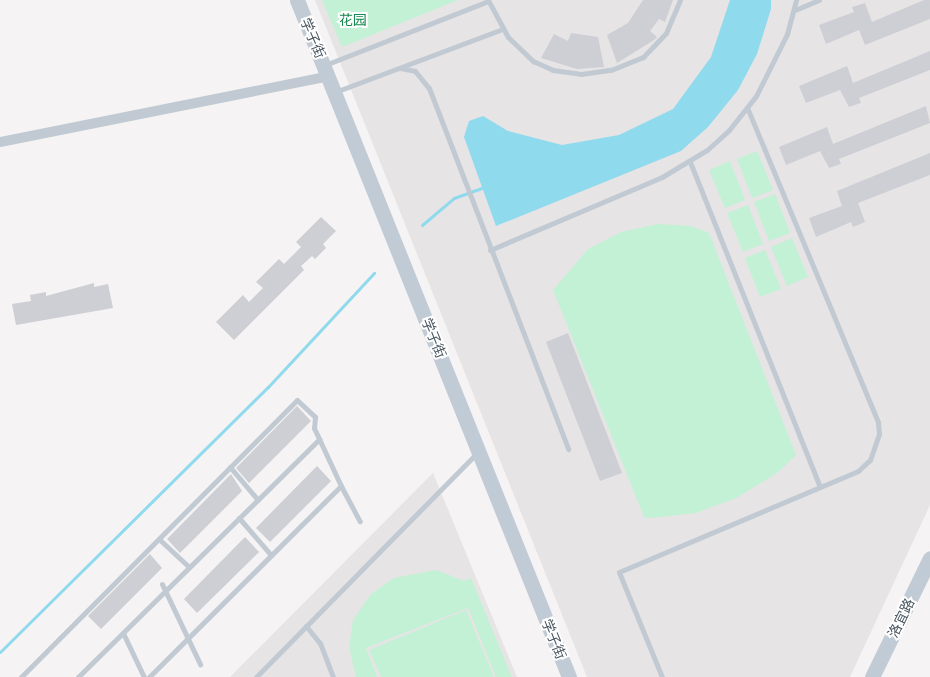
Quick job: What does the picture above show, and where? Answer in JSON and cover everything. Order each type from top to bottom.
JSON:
[{"type":"street","name":"学子街","points":[[293,0],[334,92],[564,677]]},
{"type":"street","name":"学子街","points":[[297,0],[325,71]]},
{"type":"street","points":[[0,142],[325,71]]},
{"type":"street","name":"学子街","points":[[477,453],[569,677]]},
{"type":"street","name":"洛宜路","points":[[872,677],[930,558]]},
{"type":"street","name":"洛宜路","points":[[881,677],[930,575]]},
{"type":"lane","points":[[325,71],[488,1],[504,29],[516,46],[541,66],[568,73],[601,72],[633,62],[651,50],[666,33],[680,0]]},
{"type":"lane","points":[[490,250],[579,214],[690,162],[729,130],[747,108],[768,74],[795,10],[796,0]]},
{"type":"lane","points":[[795,10],[819,0]]},
{"type":"lane","points":[[334,92],[504,29]]},
{"type":"lane","points":[[400,68],[415,71],[429,88],[490,250],[568,449]]},
{"type":"lane","points":[[662,677],[619,572],[866,466],[879,429],[747,108]]},
{"type":"lane","points":[[690,162],[820,487]]},
{"type":"lane","points":[[21,677],[297,400],[314,417],[314,428],[341,486],[360,521]]},
{"type":"lane","points":[[78,677],[319,439]]},
{"type":"lane","points":[[256,677],[477,453]]},
{"type":"lane","points":[[230,467],[258,500]]},
{"type":"lane","points":[[148,677],[341,486]]},
{"type":"lane","points":[[239,518],[271,555]]},
{"type":"lane","points":[[159,539],[189,568]]},
{"type":"lane","points":[[162,584],[189,637],[200,664]]},
{"type":"lane","points":[[306,626],[320,643],[333,677]]},
{"type":"lane","points":[[123,633],[144,677]]},
{"type":"shaded area","points":[[315,0],[930,0],[930,505],[850,677],[587,677]]},
{"type":"shaded area","points":[[433,473],[517,677],[230,677]]},
{"type":"green space","name":"花园","points":[[322,0],[458,0],[342,47]]},
{"type":"green space","points":[[757,151],[773,190],[752,198],[737,159]]},
{"type":"green space","points":[[730,161],[745,200],[725,208],[709,170]]},
{"type":"green space","points":[[775,194],[790,233],[769,241],[754,202]]},
{"type":"green space","points":[[748,205],[763,244],[743,252],[727,213]]},
{"type":"green space","points":[[658,224],[691,226],[709,233],[796,455],[777,473],[736,498],[696,513],[651,518],[644,517],[553,290],[588,249],[621,232]]},
{"type":"green space","points":[[792,238],[808,277],[787,286],[771,247]]},
{"type":"green space","points":[[765,250],[781,289],[760,297],[745,258]]},
{"type":"green space","points":[[436,570],[464,581],[471,578],[512,677],[496,677],[468,608],[366,648],[377,677],[356,677],[349,647],[353,620],[371,594],[394,578]]},
{"type":"green space","points":[[466,610],[494,677],[381,677],[369,650]]},
{"type":"water","points":[[730,0],[771,0],[771,9],[757,54],[738,90],[708,127],[681,151],[496,226],[464,137],[469,121],[483,116],[508,131],[562,145],[619,135],[673,109],[711,57]]},
{"type":"building","points":[[643,0],[673,0],[665,22],[659,19],[650,31],[657,37],[617,63],[607,35],[628,23]]},
{"type":"building","points":[[924,0],[930,0],[930,19],[865,45],[859,30],[826,44],[819,25],[854,12],[852,7],[865,3],[872,22]]},
{"type":"building","points":[[571,33],[598,37],[604,67],[577,69],[541,58],[554,34],[568,41]]},
{"type":"building","points":[[930,51],[930,70],[859,98],[861,103],[849,107],[840,90],[806,103],[799,86],[847,66],[853,83]]},
{"type":"building","points":[[926,106],[930,123],[839,159],[841,164],[829,168],[820,151],[786,165],[779,147],[827,127],[833,144]]},
{"type":"building","points":[[930,153],[930,175],[858,203],[865,222],[853,227],[851,222],[816,237],[809,218],[842,206],[837,191]]},
{"type":"building","points":[[321,217],[336,231],[323,244],[326,248],[315,259],[312,256],[301,266],[304,270],[234,340],[216,322],[243,295],[249,302],[263,288],[256,282],[279,259],[284,264],[301,247],[296,242]]},
{"type":"building","points":[[94,283],[94,287],[108,284],[113,308],[16,325],[12,304],[31,301],[30,295],[46,292],[46,296]]},
{"type":"building","points":[[568,333],[622,473],[600,481],[546,342]]},
{"type":"building","points":[[297,406],[311,421],[249,483],[236,468]]},
{"type":"building","points":[[317,466],[331,481],[270,542],[256,528]]},
{"type":"building","points":[[231,474],[242,491],[180,553],[167,539]]},
{"type":"building","points":[[245,537],[259,552],[197,613],[184,599]]},
{"type":"building","points":[[150,554],[162,568],[101,629],[88,616]]},
{"type":"waterway","points":[[422,225],[454,198],[482,188]]},
{"type":"waterway","points":[[0,652],[268,387],[374,273]]}]
